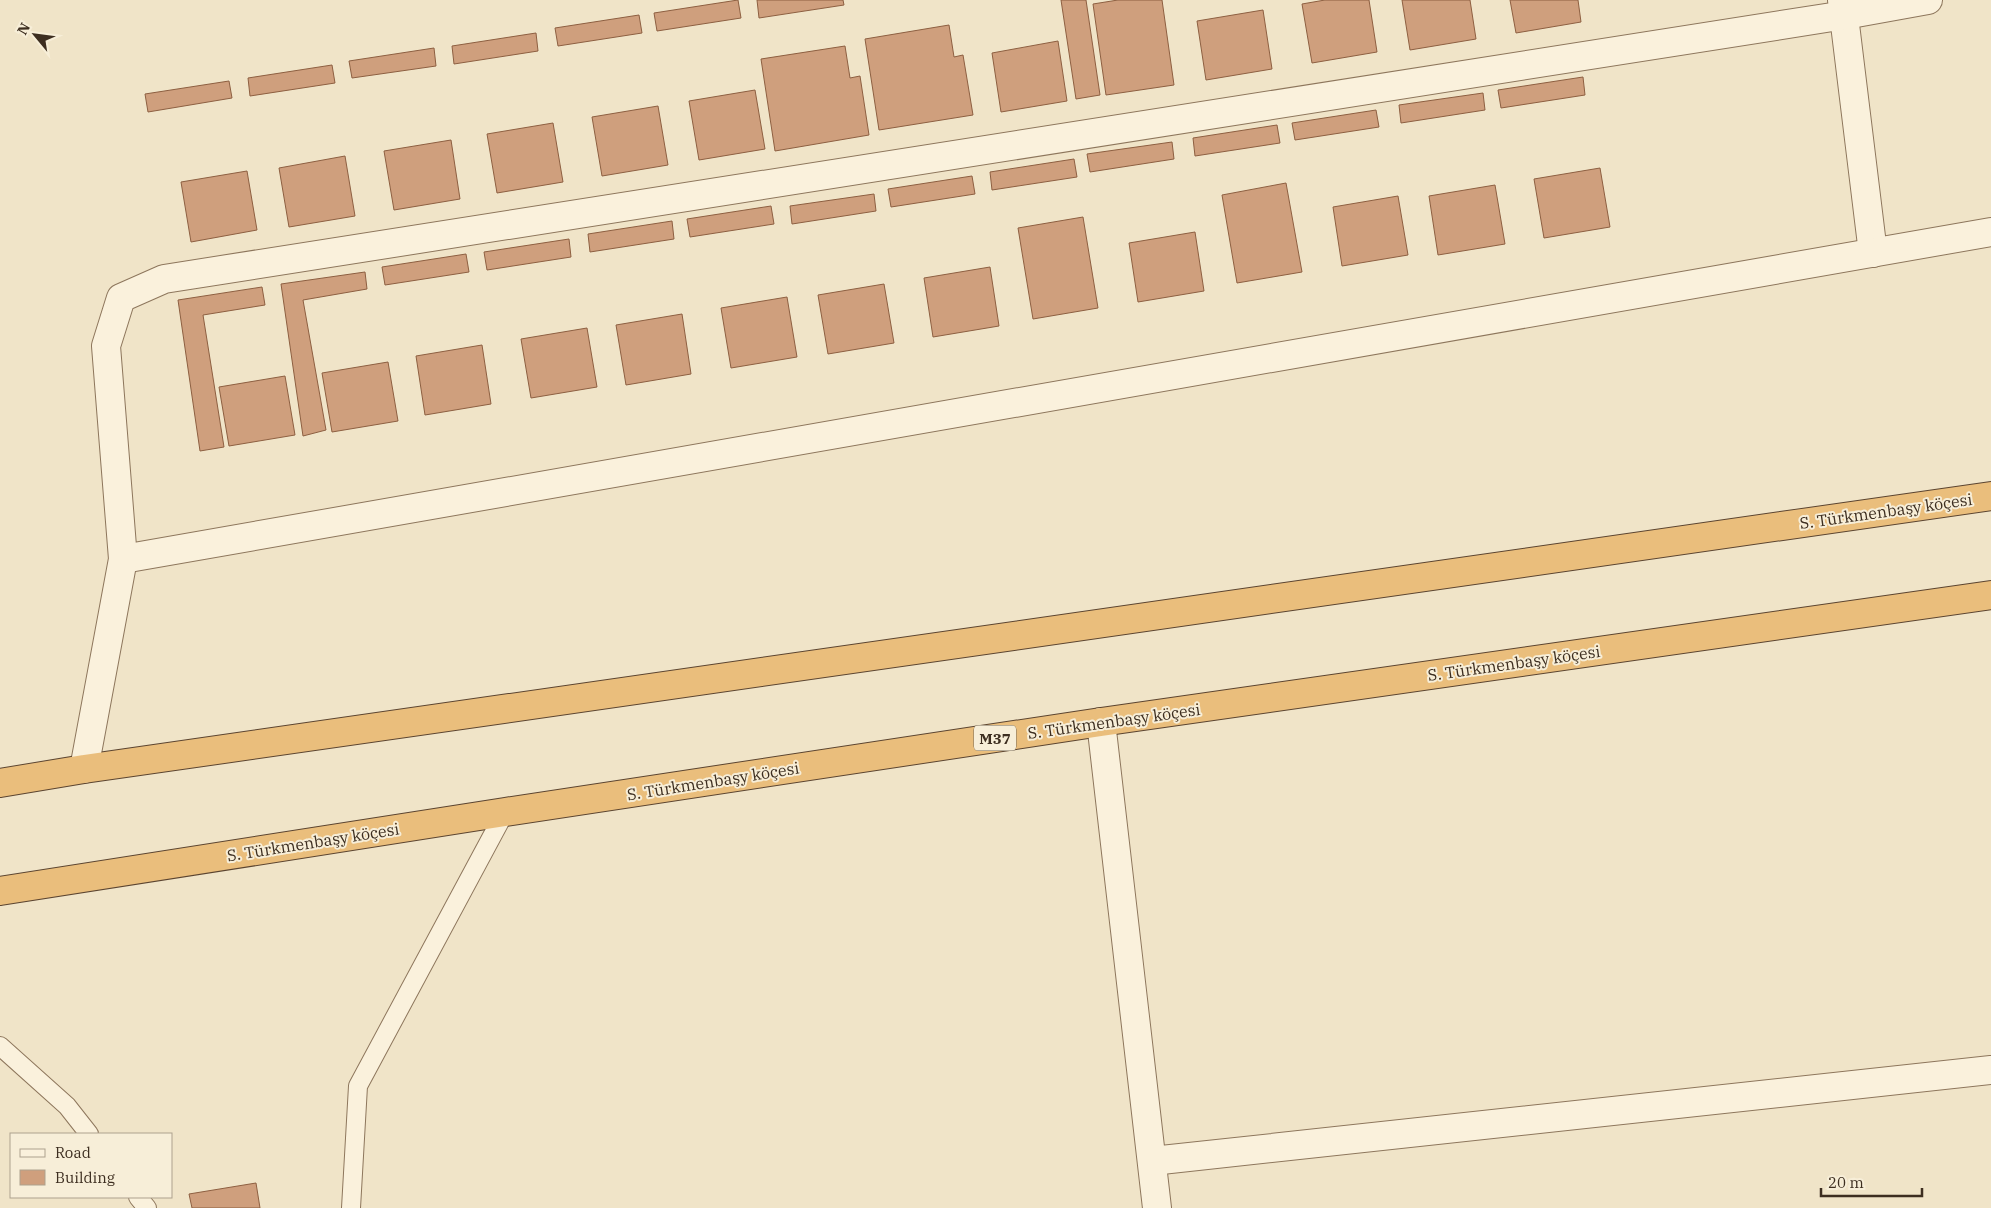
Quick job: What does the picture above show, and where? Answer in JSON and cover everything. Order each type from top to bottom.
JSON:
[{"type":"highway","name":"S. Türkmenbaşy köçesi","points":[[0,783],[84,769],[1991,496]]},
{"type":"highway","name":"S. Türkmenbaşy köçesi","points":[[0,891],[505,812],[1102,722],[1991,595]]},
{"type":"street","points":[[84,769],[123,559],[106,346],[121,298],[164,279],[1844,8],[1928,0]]},
{"type":"street","points":[[1844,8],[1873,252]]},
{"type":"street","points":[[123,559],[1991,232]]},
{"type":"street","points":[[1102,722],[1157,1208]]},
{"type":"street","points":[[1152,1161],[1991,1070]]},
{"type":"lane","points":[[351,1208],[358,1086],[505,812]]},
{"type":"lane","points":[[0,1046],[67,1106],[88,1133]]},
{"type":"lane","points":[[139,1198],[147,1208]]},
{"type":"building","points":[[738,0],[741,18],[657,31],[654,13]]},
{"type":"building","points":[[757,0],[843,0],[844,5],[759,18]]},
{"type":"building","points":[[1061,0],[1086,0],[1100,95],[1076,99]]},
{"type":"building","points":[[1118,0],[1162,0],[1174,85],[1106,95],[1093,4]]},
{"type":"building","points":[[1325,0],[1369,0],[1377,52],[1312,63],[1302,4]]},
{"type":"building","points":[[1402,0],[1470,0],[1476,39],[1410,50]]},
{"type":"building","points":[[1510,0],[1578,0],[1581,22],[1516,33]]},
{"type":"building","points":[[1263,10],[1272,69],[1206,80],[1197,21]]},
{"type":"building","points":[[639,15],[642,33],[558,46],[555,28]]},
{"type":"building","points":[[949,25],[954,57],[963,55],[973,115],[879,130],[865,39]]},
{"type":"building","points":[[536,33],[538,51],[454,64],[452,46]]},
{"type":"building","points":[[1058,41],[1067,101],[1001,112],[992,53]]},
{"type":"building","points":[[845,46],[850,78],[860,76],[869,135],[775,151],[761,59]]},
{"type":"building","points":[[434,48],[436,66],[352,78],[349,61]]},
{"type":"building","points":[[332,65],[335,83],[250,96],[248,78]]},
{"type":"building","points":[[1583,77],[1585,95],[1501,108],[1498,90]]},
{"type":"building","points":[[229,81],[232,98],[148,112],[145,94]]},
{"type":"building","points":[[755,90],[765,149],[699,160],[689,101]]},
{"type":"building","points":[[1483,93],[1485,110],[1401,123],[1399,105]]},
{"type":"building","points":[[658,106],[668,165],[602,176],[592,117]]},
{"type":"building","points":[[1376,110],[1379,127],[1295,140],[1292,123]]},
{"type":"building","points":[[553,123],[563,182],[497,193],[487,134]]},
{"type":"building","points":[[1277,125],[1280,143],[1195,156],[1193,138]]},
{"type":"building","points":[[451,140],[460,199],[394,210],[384,151]]},
{"type":"building","points":[[1172,142],[1174,159],[1090,172],[1087,154]]},
{"type":"building","points":[[345,156],[355,216],[289,227],[279,168]]},
{"type":"building","points":[[1074,159],[1077,177],[992,190],[990,172]]},
{"type":"building","points":[[1600,168],[1610,227],[1544,238],[1534,179]]},
{"type":"building","points":[[247,171],[257,230],[191,242],[181,182]]},
{"type":"building","points":[[972,176],[975,194],[891,207],[888,189]]},
{"type":"building","points":[[1286,183],[1302,272],[1237,283],[1222,195]]},
{"type":"building","points":[[1495,185],[1505,244],[1438,255],[1429,196]]},
{"type":"building","points":[[874,194],[876,211],[792,224],[790,206]]},
{"type":"building","points":[[1398,196],[1408,255],[1342,266],[1333,207]]},
{"type":"building","points":[[771,206],[774,224],[690,237],[687,219]]},
{"type":"building","points":[[1083,217],[1098,308],[1033,319],[1018,228]]},
{"type":"building","points":[[672,221],[674,239],[590,252],[588,234]]},
{"type":"building","points":[[1195,232],[1204,291],[1138,302],[1129,243]]},
{"type":"building","points":[[569,239],[571,257],[487,270],[484,252]]},
{"type":"building","points":[[466,254],[469,272],[385,285],[382,267]]},
{"type":"building","points":[[990,267],[999,326],[933,337],[924,278]]},
{"type":"building","points":[[365,272],[367,289],[303,300],[326,430],[303,436],[281,284]]},
{"type":"building","points":[[884,284],[894,343],[828,354],[818,295]]},
{"type":"building","points":[[262,287],[265,305],[203,315],[224,447],[200,451],[178,300]]},
{"type":"building","points":[[787,297],[797,357],[731,368],[721,308]]},
{"type":"building","points":[[682,314],[691,374],[626,385],[616,325]]},
{"type":"building","points":[[587,328],[597,387],[531,398],[521,339]]},
{"type":"building","points":[[482,345],[491,404],[425,415],[416,356]]},
{"type":"building","points":[[388,362],[398,421],[332,432],[322,373]]},
{"type":"building","points":[[285,376],[295,435],[229,446],[219,387]]},
{"type":"building","points":[[256,1183],[260,1208],[192,1208],[189,1194]]}]
